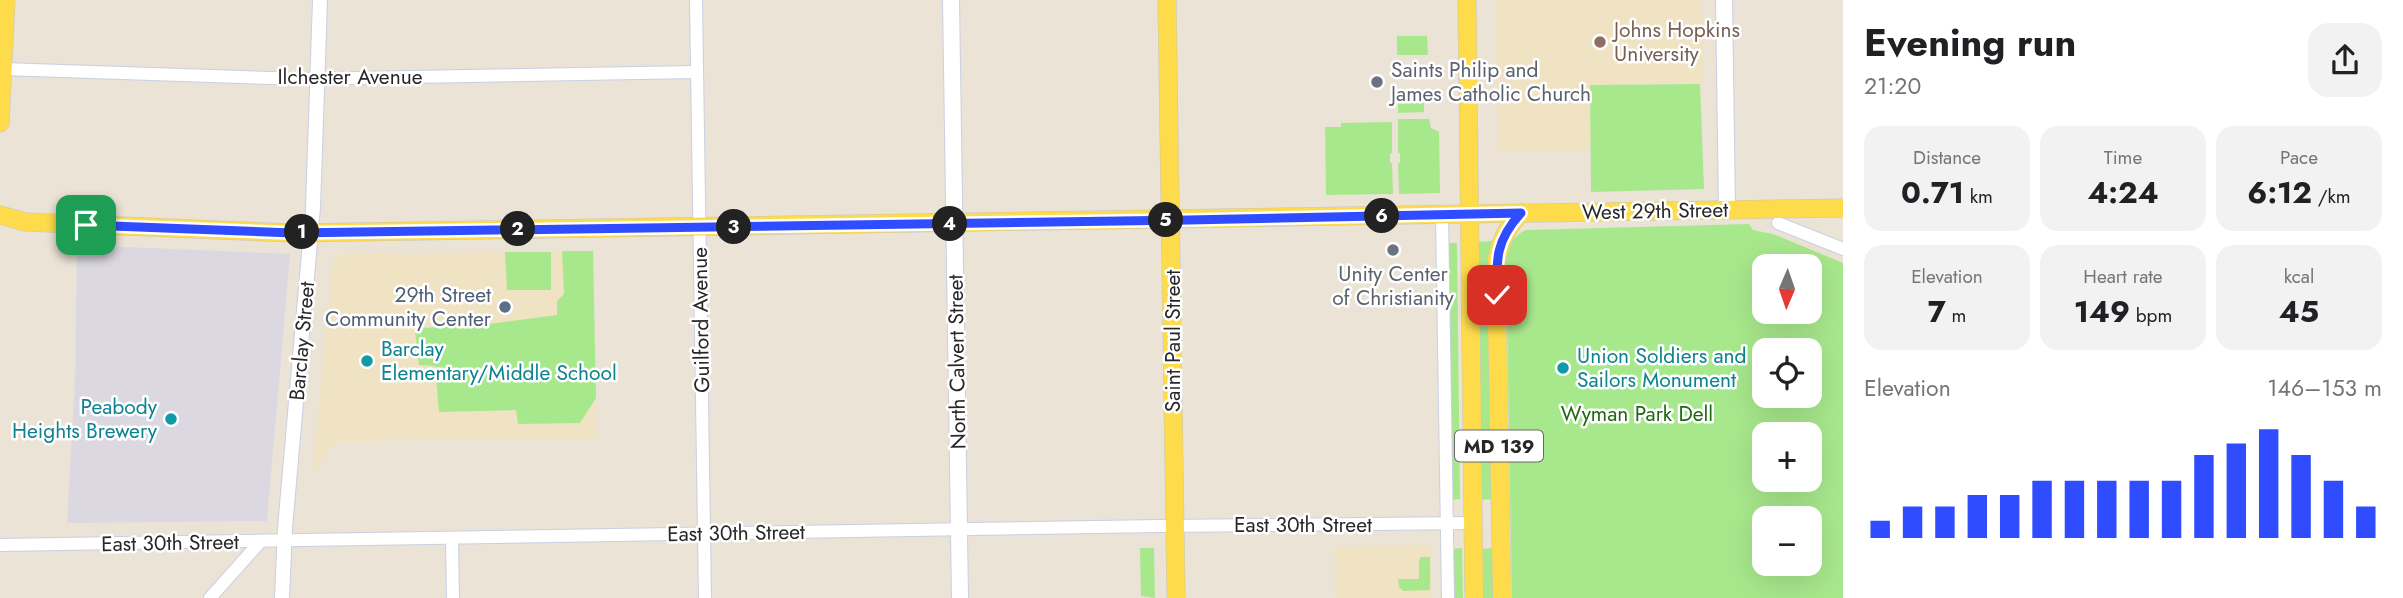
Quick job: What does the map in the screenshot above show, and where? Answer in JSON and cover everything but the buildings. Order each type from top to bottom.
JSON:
[{"type":"main road","points":[[0,123],[6,0]]},
{"type":"main road","name":"North Calvert Street","points":[[951,0],[960,598]]},
{"type":"main road","name":"Saint Paul Street","points":[[1167,0],[1176,598]]},
{"type":"main road","name":"MD 139","points":[[1467,0],[1474,598]]},
{"type":"main road","points":[[1724,0],[1727,210]]},
{"type":"main road","name":"West 29th Street","points":[[0,215],[17,221],[37,223],[312,232],[1843,208]]},
{"type":"main road","name":"MD 139","points":[[1502,598],[1496,265],[1499,245],[1521,213]]},
{"type":"street","name":"Barclay Street","points":[[282,598],[284,542],[312,232],[320,0]]},
{"type":"street","name":"Guilford Avenue","points":[[696,0],[705,598]]},
{"type":"street","name":"Ilchester Avenue","points":[[3,69],[317,78],[697,72]]},
{"type":"street","points":[[1442,215],[1448,598]]},
{"type":"street","points":[[1778,223],[1843,249]]},
{"type":"street","name":"East 30th Street","points":[[0,545],[1473,523]]},
{"type":"street","points":[[452,538],[453,598]]},
{"type":"street","points":[[210,598],[260,542]]},
{"type":"shaded area","name":"Johns Hopkins University","points":[[1496,0],[1702,0],[1704,83],[1590,85],[1590,151],[1497,152]]},
{"type":"shaded area","points":[[77,245],[290,254],[267,521],[67,523],[75,381]]},
{"type":"shaded area","points":[[593,251],[596,439],[336,441],[312,474],[333,262],[340,254]]},
{"type":"shaded area","points":[[1431,545],[1432,598],[1335,598],[1334,547]]},
{"type":"green space","points":[[1397,36],[1427,36],[1428,55],[1397,55]]},
{"type":"green space","points":[[1700,84],[1704,189],[1591,192],[1590,85]]},
{"type":"green space","points":[[1424,93],[1424,112],[1398,113],[1398,94]]},
{"type":"green space","points":[[1398,119],[1429,119],[1431,128],[1439,132],[1440,193],[1399,194]]},
{"type":"green space","points":[[1392,122],[1390,163],[1393,194],[1326,195],[1325,127],[1341,127],[1341,123]]},
{"type":"green space","name":"Wyman Park Dell","points":[[1749,224],[1753,230],[1773,234],[1821,254],[1752,254],[1752,324],[1822,324],[1822,254],[1843,263],[1843,598],[1512,598],[1506,262],[1508,251],[1517,236],[1526,230]]},
{"type":"green space","points":[[1493,241],[1489,257],[1493,499],[1479,500],[1475,242]]},
{"type":"green space","points":[[1447,243],[1457,243],[1460,499],[1450,500]]},
{"type":"green space","points":[[562,251],[593,251],[596,398],[580,423],[518,424],[516,410],[439,412],[435,366],[419,365],[415,331],[417,328],[473,326],[557,315],[557,301],[564,294]]},
{"type":"green space","points":[[505,252],[551,252],[551,290],[507,290]]},
{"type":"green space","points":[[1140,548],[1154,548],[1155,598],[1141,596]]},
{"type":"green space","points":[[1462,548],[1463,598],[1452,598],[1451,549]]},
{"type":"green space","points":[[1494,548],[1494,598],[1480,598],[1479,549]]},
{"type":"green space","points":[[1421,557],[1430,557],[1430,590],[1403,591],[1399,587],[1398,579],[1419,579]]},
{"type":"place","name":"Johns Hopkins University","points":[[1600,42]]},
{"type":"place","name":"Saints Philip and James Catholic Church","points":[[1377,82]]},
{"type":"place","name":"Unity Center of Christianity","points":[[1393,250]]},
{"type":"place","name":"29th Street Community Center","points":[[505,307]]},
{"type":"place","name":"Barclay Elementary/Middle School","points":[[367,361]]},
{"type":"place","name":"Union Soldiers and Sailors Monument","points":[[1563,368]]},
{"type":"place","name":"Peabody Heights Brewery","points":[[171,419]]},
{"type":"route","points":[[86,225],[293,233],[1521,213],[1499,245],[1496,265],[1497,295]]}]
